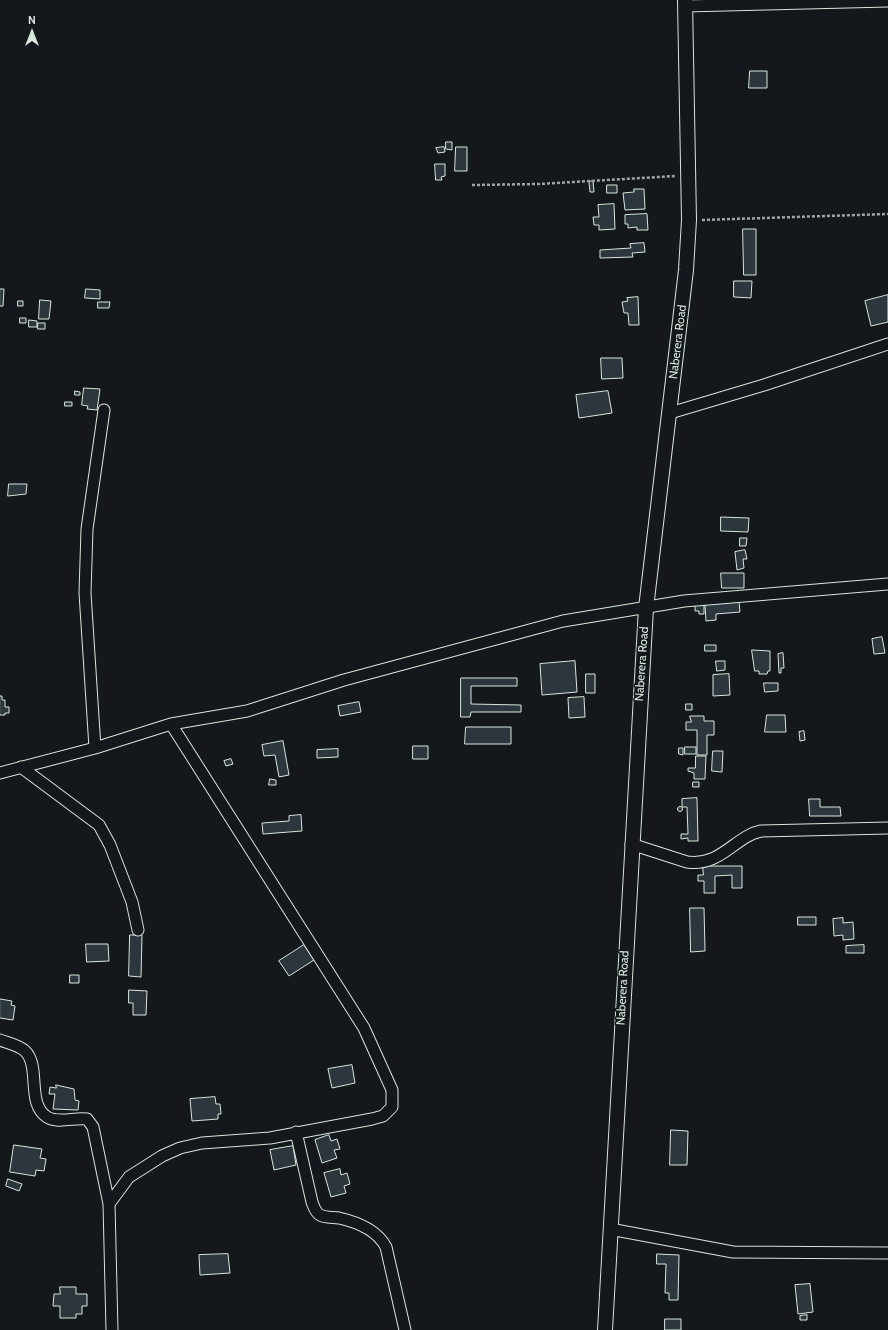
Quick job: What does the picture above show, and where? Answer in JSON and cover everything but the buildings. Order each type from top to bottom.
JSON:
[{"type":"street","points":[[685,3],[888,1]]},
{"type":"street","name":"Naberera Road","points":[[605,1330],[631,844],[646,608],[686,270],[689,220],[689,176],[685,3]]},
{"type":"street","points":[[670,413],[764,385],[888,344]]},
{"type":"street","points":[[95,748],[85,593],[87,529],[104,410]]},
{"type":"street","points":[[0,773],[95,748],[170,724],[247,711],[352,678],[563,621],[684,601],[888,584]]},
{"type":"street","points":[[109,1204],[129,1177],[162,1156],[180,1148],[202,1142],[270,1138],[383,1116],[392,1107],[392,1090],[364,1028],[344,994],[170,724]]},
{"type":"street","points":[[21,767],[99,825],[110,845],[132,902],[138,930]]},
{"type":"street","points":[[631,844],[687,862],[695,862],[725,853],[746,836],[761,831],[888,828]]},
{"type":"street","points":[[0,1040],[18,1046],[30,1057],[35,1091],[40,1111],[48,1118],[65,1120],[84,1118],[91,1123],[109,1204],[112,1330]]},
{"type":"street","points":[[296,1132],[312,1202],[317,1212],[324,1217],[344,1219],[365,1227],[378,1236],[386,1246],[405,1330]]},
{"type":"street","points":[[610,1229],[733,1252],[888,1253]]},
{"type":"path","points":[[472,186],[689,176]]},
{"type":"path","points":[[689,220],[888,214]]}]
